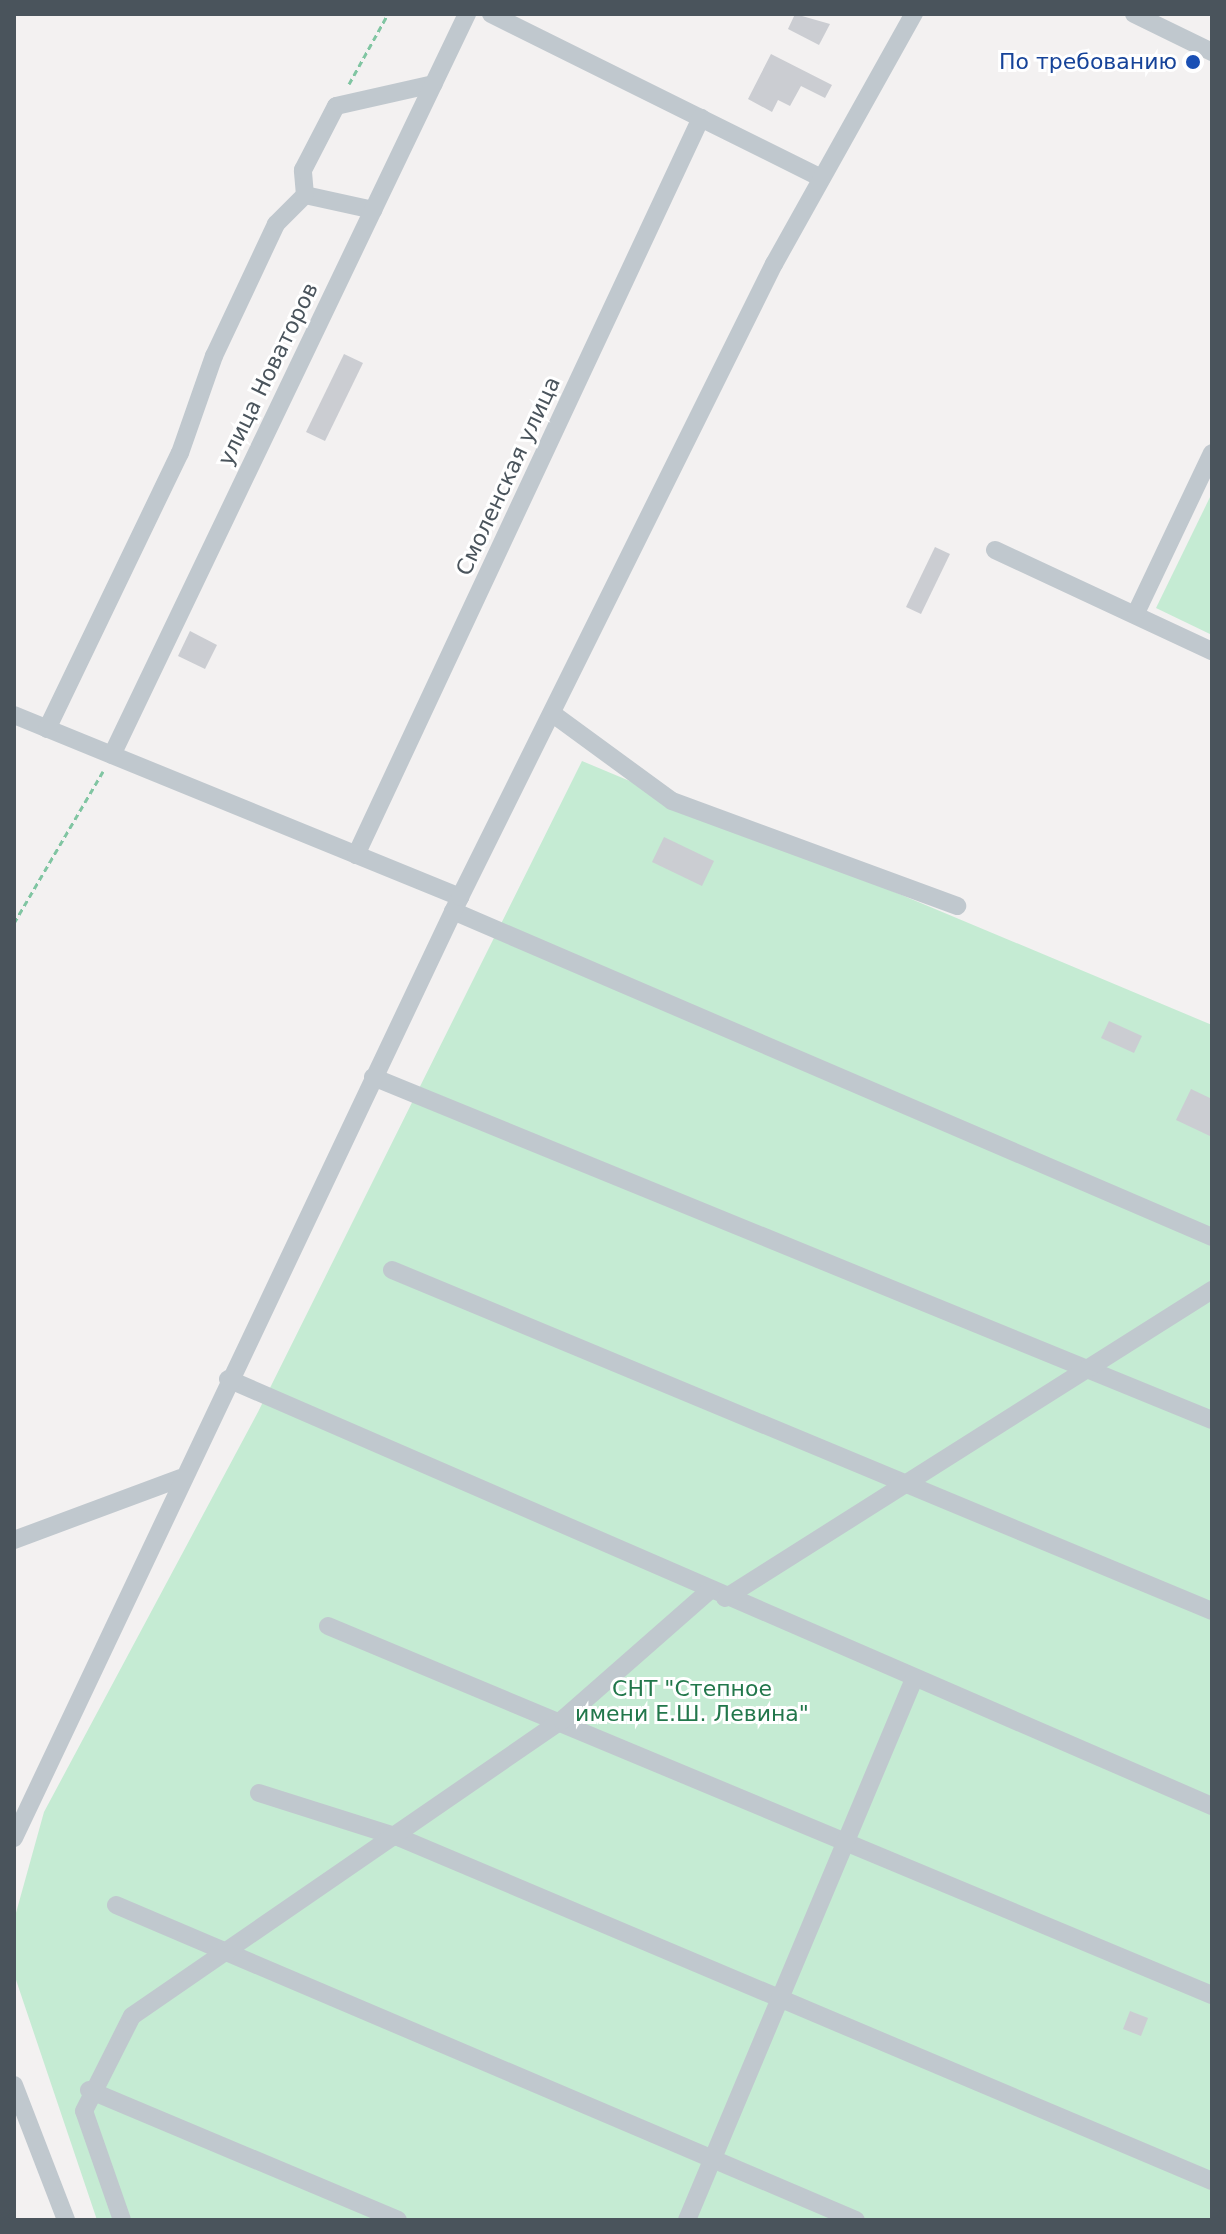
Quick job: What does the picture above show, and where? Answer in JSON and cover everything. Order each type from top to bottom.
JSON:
[{"type":"street","name":"улица Новаторов","points":[[112,755],[467,14]]},
{"type":"street","points":[[491,14],[822,178]]},
{"type":"street","points":[[14,1838],[181,1478],[456,904],[822,178],[914,14]]},
{"type":"street","points":[[1134,14],[1212,52]]},
{"type":"street","points":[[47,729],[180,453],[214,356],[276,224],[305,195],[303,170],[336,106],[434,84]]},
{"type":"street","name":"Смоленская улица","points":[[356,855],[701,118]]},
{"type":"street","points":[[305,195],[373,210]]},
{"type":"street","points":[[1136,613],[1212,453]]},
{"type":"street","points":[[995,550],[1212,651]]},
{"type":"street","points":[[553,714],[672,801],[957,906]]},
{"type":"street","points":[[14,715],[356,855],[456,904],[1212,1237]]},
{"type":"street","points":[[373,1077],[1212,1420]]},
{"type":"street","points":[[392,1270],[1212,1611]]},
{"type":"street","points":[[122,2220],[84,2111],[89,2090],[132,2016],[219,1953],[398,1837],[562,1720],[717,1594],[1212,1290]]},
{"type":"street","points":[[228,1379],[717,1594],[1212,1806]]},
{"type":"street","points":[[14,1540],[181,1478]]},
{"type":"street","points":[[328,1626],[562,1720],[1212,1995]]},
{"type":"street","points":[[687,2220],[914,1679]]},
{"type":"street","points":[[259,1793],[398,1837],[1212,2181]]},
{"type":"street","points":[[116,1905],[219,1953],[856,2220]]},
{"type":"street","points":[[14,2085],[66,2220]]},
{"type":"street","points":[[89,2090],[398,2220]]},
{"type":"path","points":[[336,106],[388,14]]},
{"type":"path","points":[[14,923],[112,755]]},
{"type":"green space","points":[[1212,493],[1212,635],[1156,608]]},
{"type":"green space","name":"СНТ \"Степное имени Е.Ш. Левина\"","points":[[582,761],[1212,1025],[1212,2220],[97,2220],[14,1974],[14,1920],[44,1812],[258,1412]]},
{"type":"building","points":[[795,14],[830,24],[819,45],[788,29]]},
{"type":"building","points":[[771,54],[832,85],[825,98],[801,86],[790,106],[778,100],[772,112],[748,99]]},
{"type":"building","points":[[344,354],[363,363],[325,441],[306,432]]},
{"type":"building","points":[[935,547],[950,554],[921,614],[906,607]]},
{"type":"building","points":[[190,631],[217,645],[205,669],[178,656]]},
{"type":"building","points":[[664,837],[714,861],[702,886],[652,862]]},
{"type":"building","points":[[1109,1021],[1142,1036],[1134,1053],[1101,1038]]},
{"type":"building","points":[[1191,1089],[1212,1099],[1212,1137],[1176,1120]]},
{"type":"building","points":[[1130,2011],[1148,2018],[1141,2036],[1123,2029]]},
{"type":"place","name":"По требованию","points":[[1193,62]]}]
